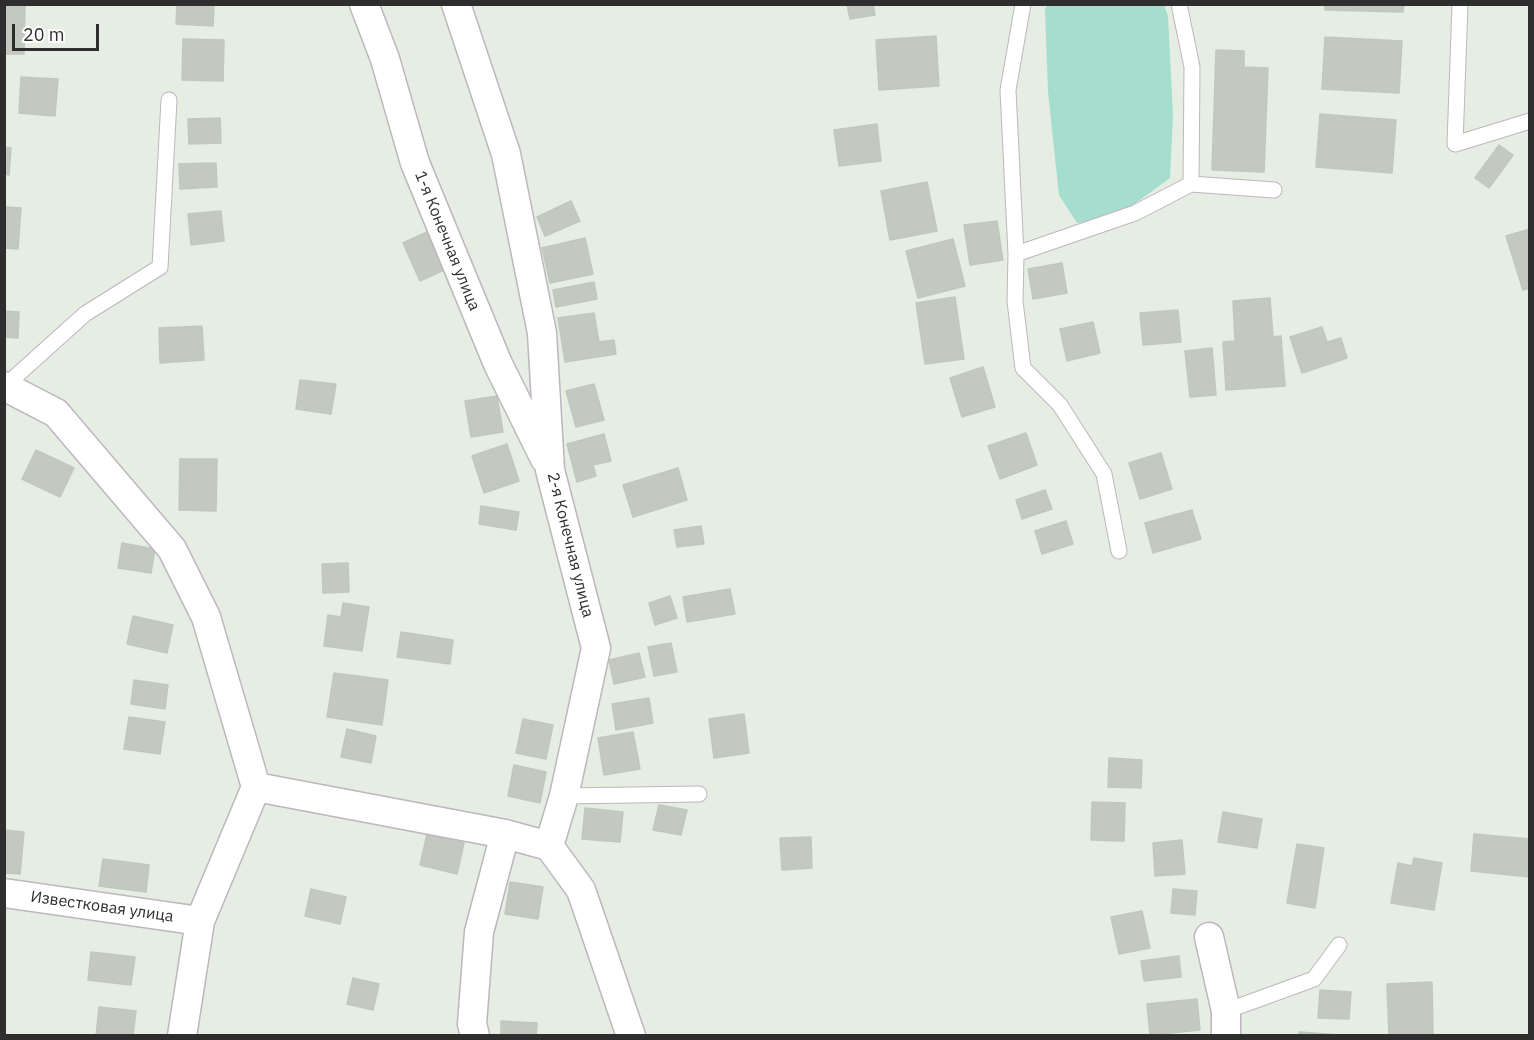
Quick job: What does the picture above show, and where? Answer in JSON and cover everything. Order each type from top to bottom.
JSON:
[{"type":"street","name":"1-я Конечная улица","points":[[364,4],[385,59],[419,173],[498,364],[550,470]]},
{"type":"street","name":"2-я Конечная улица","points":[[456,4],[506,154],[542,333],[550,470],[596,648],[564,796],[549,846]]},
{"type":"street","points":[[5,386],[56,413],[172,549],[206,617],[255,787],[200,921],[182,1035]]},
{"type":"street","points":[[255,787],[505,834],[549,846],[581,890],[631,1035]]},
{"type":"street","points":[[475,1035],[472,1024],[479,932],[505,834]]},
{"type":"street","name":"Известковая улица","points":[[4,893],[200,921]]},
{"type":"street","points":[[1209,937],[1226,1023]]},
{"type":"lane","points":[[1023,4],[1008,90],[1016,254],[1015,302],[1023,368],[1060,405],[1104,474],[1119,551]]},
{"type":"lane","points":[[1179,4],[1192,67],[1191,184]]},
{"type":"lane","points":[[1460,4],[1455,144],[1530,121]]},
{"type":"lane","points":[[5,386],[85,314],[160,267],[169,100]]},
{"type":"lane","points":[[1016,254],[1136,213],[1191,184],[1274,190]]},
{"type":"lane","points":[[564,796],[699,794]]},
{"type":"lane","points":[[1226,1023],[1314,979],[1339,945]]},
{"type":"shaded area","points":[[1048,4],[1164,5],[1168,16],[1173,115],[1170,178],[1118,216],[1077,223],[1059,195],[1048,92],[1045,9]]},
{"type":"building","points":[[4,4],[25,4],[24,54],[4,54]]},
{"type":"building","points":[[177,4],[214,4],[213,26],[176,24]]},
{"type":"building","points":[[847,4],[873,4],[875,15],[850,19]]},
{"type":"building","points":[[1325,4],[1404,4],[1403,12],[1325,10]]},
{"type":"building","points":[[936,36],[939,86],[879,90],[876,40]]},
{"type":"building","points":[[1325,37],[1402,41],[1399,93],[1322,89]]},
{"type":"building","points":[[183,39],[224,40],[223,81],[182,80]]},
{"type":"building","points":[[1216,50],[1244,51],[1244,67],[1268,68],[1264,172],[1212,170]]},
{"type":"building","points":[[21,77],[58,79],[55,116],[19,113]]},
{"type":"building","points":[[1320,114],[1396,120],[1392,173],[1316,167]]},
{"type":"building","points":[[220,118],[221,143],[189,144],[188,119]]},
{"type":"building","points":[[877,124],[881,161],[839,166],[834,130]]},
{"type":"building","points":[[1499,145],[1513,155],[1489,188],[1475,178]]},
{"type":"building","points":[[4,147],[11,148],[9,175],[4,174]]},
{"type":"building","points":[[216,163],[217,187],[180,189],[179,164]]},
{"type":"building","points":[[927,182],[937,231],[890,240],[881,191]]},
{"type":"building","points":[[571,201],[580,221],[545,236],[537,217]]},
{"type":"building","points":[[4,207],[21,208],[18,249],[4,248]]},
{"type":"building","points":[[221,211],[224,241],[191,245],[188,214]]},
{"type":"building","points":[[997,221],[1003,260],[970,265],[964,225]]},
{"type":"building","points":[[1530,229],[1530,288],[1523,290],[1506,236]]},
{"type":"building","points":[[427,232],[444,270],[420,281],[403,243]]},
{"type":"building","points":[[585,238],[593,274],[550,283],[542,248]]},
{"type":"building","points":[[953,239],[965,286],[918,298],[906,251]]},
{"type":"building","points":[[1062,263],[1067,293],[1033,299],[1028,269]]},
{"type":"building","points":[[594,282],[597,299],[556,307],[553,290]]},
{"type":"building","points":[[955,297],[964,359],[925,364],[916,303]]},
{"type":"building","points":[[1270,298],[1273,337],[1281,336],[1285,386],[1226,390],[1223,342],[1235,341],[1233,301]]},
{"type":"building","points":[[1178,310],[1181,342],[1143,345],[1140,313]]},
{"type":"building","points":[[4,311],[19,312],[18,338],[4,337]]},
{"type":"building","points":[[594,313],[599,342],[614,340],[616,354],[565,362],[558,318]]},
{"type":"building","points":[[1093,322],[1100,353],[1067,361],[1060,329]]},
{"type":"building","points":[[202,326],[204,360],[160,363],[159,328]]},
{"type":"building","points":[[1322,327],[1327,342],[1341,338],[1347,358],[1302,373],[1290,337]]},
{"type":"building","points":[[1212,348],[1216,395],[1190,397],[1185,351]]},
{"type":"building","points":[[983,367],[995,407],[962,417],[950,378]]},
{"type":"building","points":[[300,380],[336,384],[331,414],[296,409]]},
{"type":"building","points":[[594,384],[604,420],[576,427],[566,391]]},
{"type":"building","points":[[497,396],[503,432],[471,437],[465,401]]},
{"type":"building","points":[[1026,433],[1037,465],[1000,479],[988,446]]},
{"type":"building","points":[[604,434],[611,461],[593,465],[596,476],[577,482],[567,444]]},
{"type":"building","points":[[507,444],[519,481],[484,493],[472,456]]},
{"type":"building","points":[[36,450],[74,468],[60,497],[22,479]]},
{"type":"building","points":[[1161,453],[1172,489],[1140,499],[1129,463]]},
{"type":"building","points":[[180,459],[217,459],[216,511],[179,510]]},
{"type":"building","points":[[678,468],[687,500],[633,517],[623,485]]},
{"type":"building","points":[[1045,490],[1052,509],[1022,519],[1016,500]]},
{"type":"building","points":[[481,506],[519,512],[516,530],[479,524]]},
{"type":"building","points":[[1192,510],[1201,539],[1153,553],[1145,523]]},
{"type":"building","points":[[1066,521],[1073,544],[1042,554],[1035,531]]},
{"type":"building","points":[[701,526],[704,544],[677,547],[674,530]]},
{"type":"building","points":[[122,543],[155,549],[151,573],[118,568]]},
{"type":"building","points":[[348,563],[349,592],[323,593],[322,564]]},
{"type":"building","points":[[730,589],[735,614],[687,622],[683,597]]},
{"type":"building","points":[[670,596],[677,618],[655,625],[649,603]]},
{"type":"building","points":[[343,603],[369,607],[362,651],[324,646],[328,615],[341,617]]},
{"type":"building","points":[[133,616],[173,625],[167,653],[127,644]]},
{"type":"building","points":[[401,632],[453,640],[450,664],[397,657]]},
{"type":"building","points":[[671,643],[677,672],[654,676],[648,647]]},
{"type":"building","points":[[639,653],[645,677],[614,684],[609,660]]},
{"type":"building","points":[[334,673],[388,680],[382,725],[327,717]]},
{"type":"building","points":[[134,680],[168,685],[165,709],[131,704]]},
{"type":"building","points":[[649,698],[653,723],[616,730],[612,704]]},
{"type":"building","points":[[744,714],[749,753],[714,758],[709,719]]},
{"type":"building","points":[[129,717],[165,722],[160,754],[124,749]]},
{"type":"building","points":[[523,719],[553,725],[546,759],[516,753]]},
{"type":"building","points":[[347,729],[376,736],[371,763],[341,757]]},
{"type":"building","points":[[633,732],[640,769],[604,775],[598,738]]},
{"type":"building","points":[[1109,758],[1142,760],[1141,788],[1108,787]]},
{"type":"building","points":[[514,765],[546,772],[540,803],[508,796]]},
{"type":"building","points":[[1092,802],[1125,803],[1124,841],[1091,840]]},
{"type":"building","points":[[659,805],[687,810],[681,835],[653,830]]},
{"type":"building","points":[[585,808],[623,812],[620,842],[582,839]]},
{"type":"building","points":[[1223,812],[1262,819],[1257,848],[1218,842]]},
{"type":"building","points":[[4,830],[24,832],[20,874],[4,873]]},
{"type":"building","points":[[427,834],[464,843],[457,874],[420,865]]},
{"type":"building","points":[[1474,834],[1530,839],[1530,877],[1471,871]]},
{"type":"building","points":[[811,837],[812,868],[782,870],[780,838]]},
{"type":"building","points":[[1182,840],[1185,874],[1155,876],[1153,843]]},
{"type":"building","points":[[1297,844],[1324,848],[1315,908],[1287,903]]},
{"type":"building","points":[[1414,858],[1442,863],[1434,910],[1391,903],[1398,863],[1412,866]]},
{"type":"building","points":[[103,859],[149,865],[146,892],[99,886]]},
{"type":"building","points":[[510,882],[543,887],[538,919],[505,914]]},
{"type":"building","points":[[311,889],[346,897],[340,924],[305,916]]},
{"type":"building","points":[[1173,889],[1197,891],[1195,915],[1171,913]]},
{"type":"building","points":[[1142,911],[1150,948],[1119,954],[1111,917]]},
{"type":"building","points":[[91,952],[135,957],[131,985],[88,980]]},
{"type":"building","points":[[1179,956],[1181,977],[1144,981],[1141,961]]},
{"type":"building","points":[[353,978],[379,984],[373,1010],[347,1004]]},
{"type":"building","points":[[1432,982],[1433,1036],[1389,1036],[1387,984]]},
{"type":"building","points":[[1320,990],[1351,992],[1349,1019],[1318,1018]]},
{"type":"building","points":[[1197,999],[1200,1030],[1150,1035],[1147,1004]]},
{"type":"building","points":[[99,1007],[136,1011],[133,1036],[96,1036]]},
{"type":"building","points":[[501,1021],[537,1023],[536,1036],[501,1036]]},
{"type":"building","points":[[1299,1032],[1339,1035],[1299,1036]]}]
